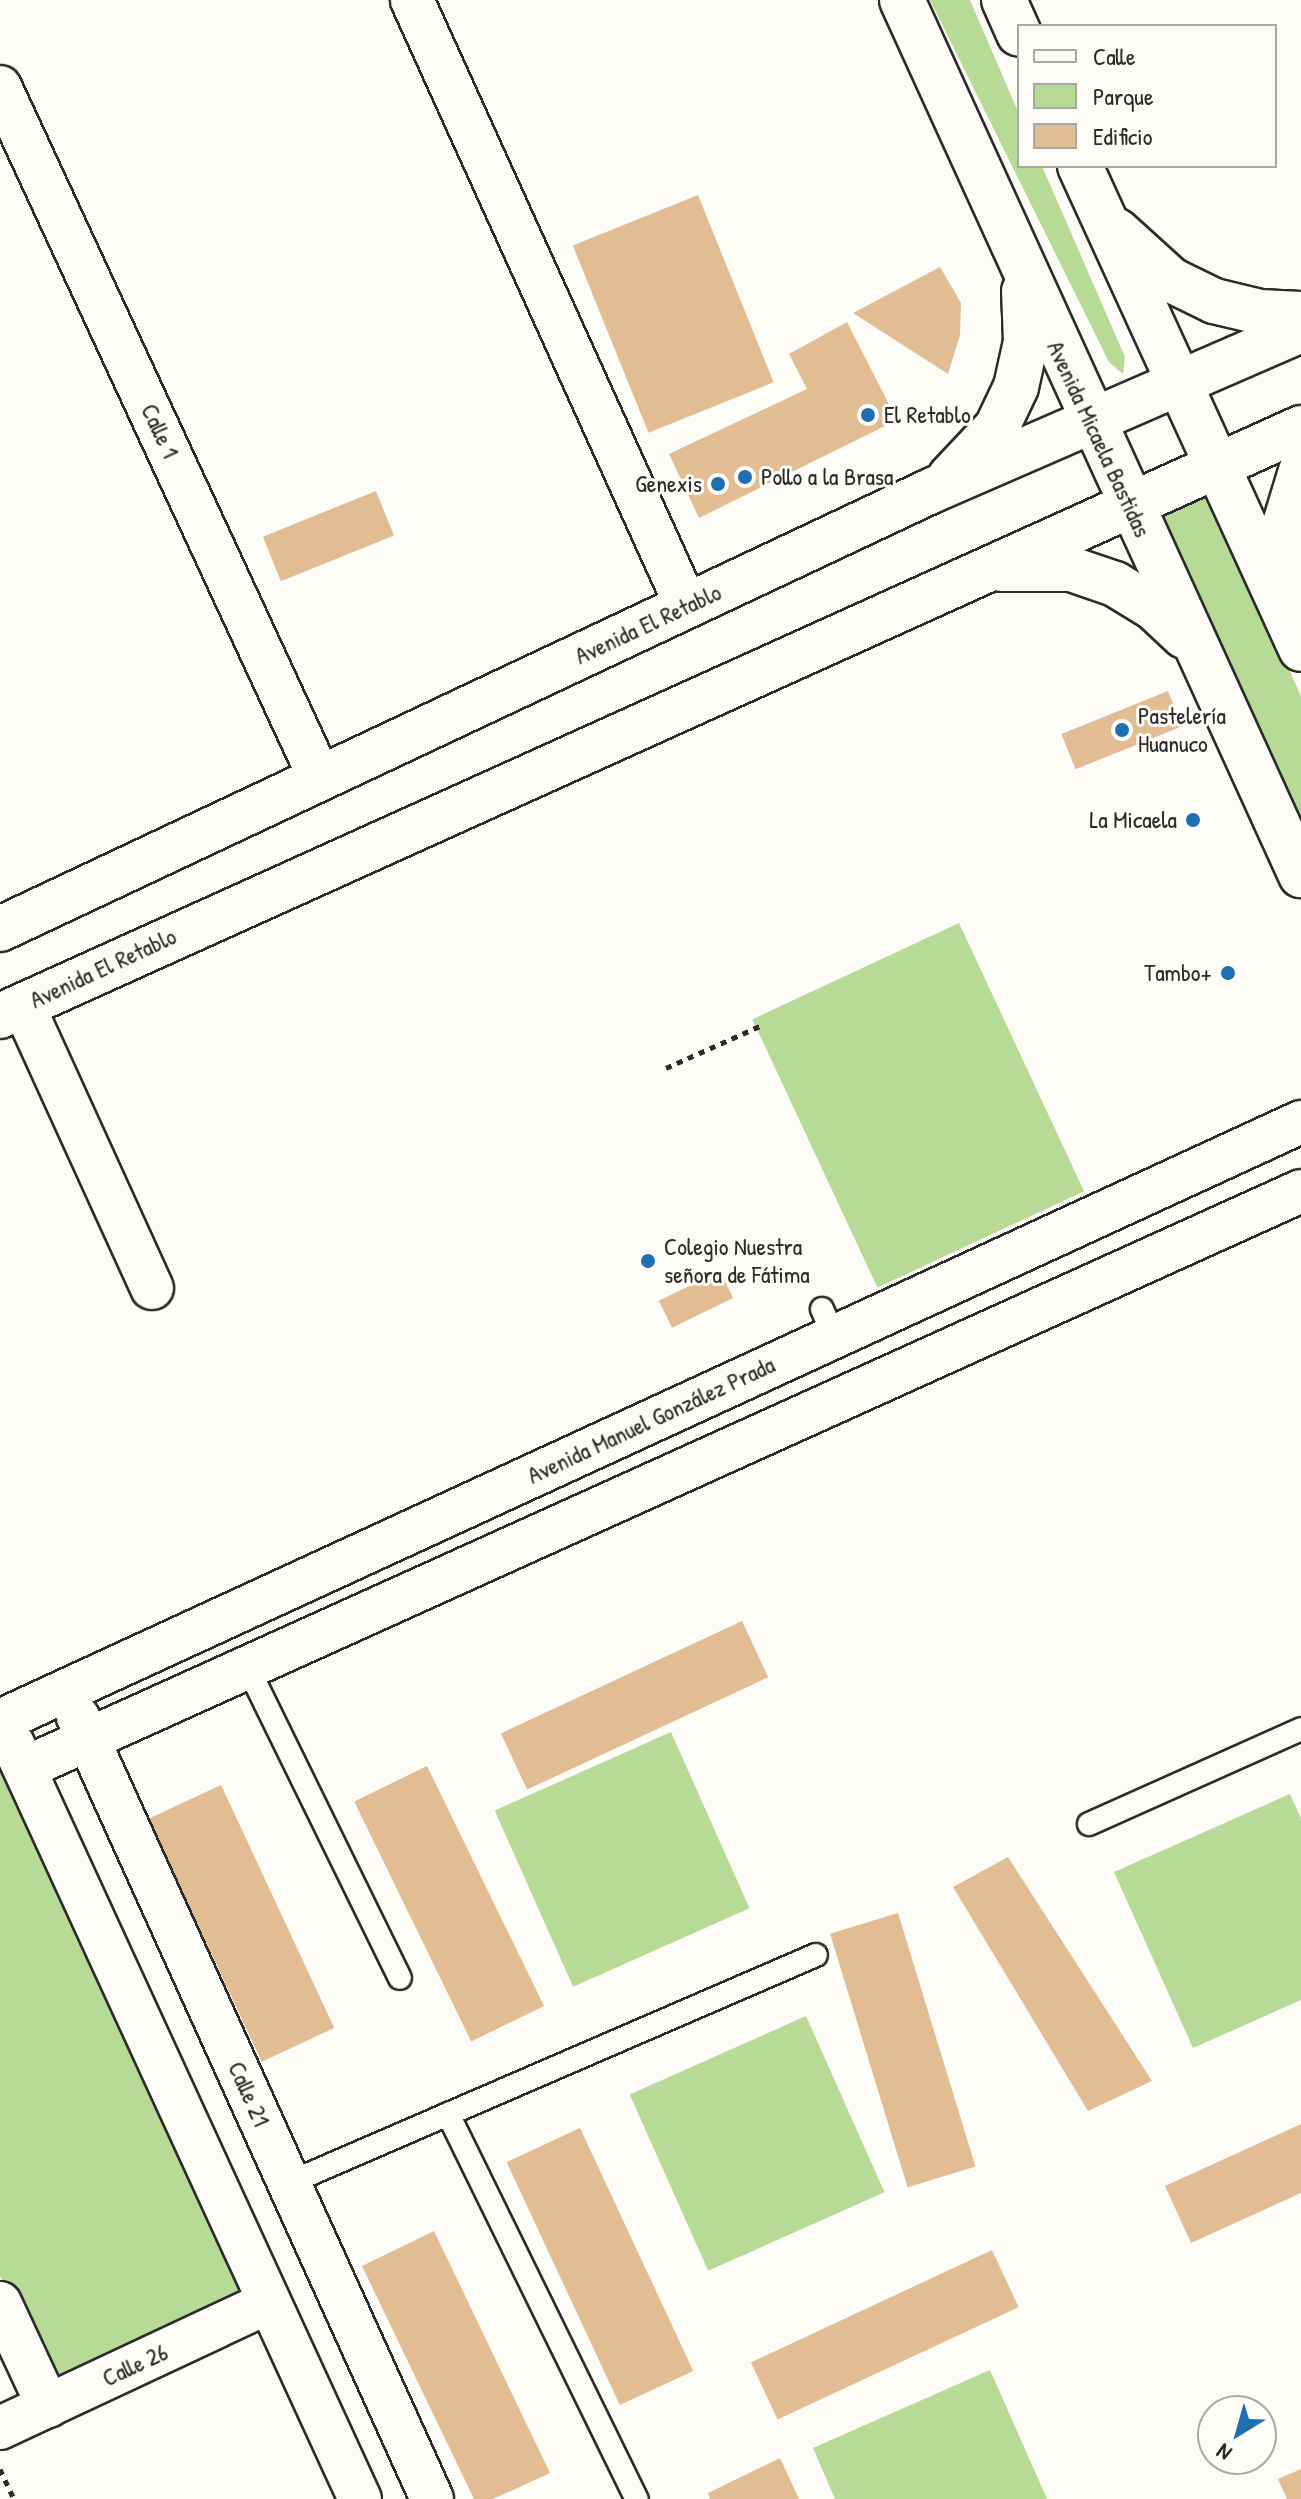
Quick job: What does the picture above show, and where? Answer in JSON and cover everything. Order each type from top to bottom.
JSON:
[{"type":"main road","name":"Avenida Micaela Bastidas","points":[[902,0],[1091,423],[1301,875]]},
{"type":"main road","points":[[1004,0],[1017,29]]},
{"type":"main road","points":[[1081,168],[1177,386],[1294,635]]},
{"type":"main road","points":[[1102,214],[1133,250],[1171,280],[1214,301],[1260,312],[1301,314]]},
{"type":"main road","points":[[933,490],[969,462],[997,427],[1016,387],[1026,342],[1026,312],[1015,253]]},
{"type":"main road","name":"Avenida El Retablo","points":[[2,921],[687,607],[933,490],[1301,330]]},
{"type":"main road","name":"Avenida El Retablo","points":[[11,1011],[1301,428]]},
{"type":"main road","points":[[1294,635],[1280,577],[1281,537],[1301,471]]},
{"type":"main road","points":[[979,572],[1025,565],[1071,569],[1115,584],[1154,608],[1196,647]]},
{"type":"street","points":[[412,0],[687,607]]},
{"type":"street","name":"Calle 1","points":[[0,87],[319,776]]},
{"type":"street","points":[[11,1011],[152,1288]]},
{"type":"street","name":"Avenida Manuel González Prada","points":[[1,1718],[64,1691],[828,1323],[1301,1122]]},
{"type":"street","points":[[25,1768],[1301,1191]]},
{"type":"street","name":"Calle 21","points":[[64,1691],[89,1739],[432,2499]]},
{"type":"street","points":[[1,1718],[360,2499]]},
{"type":"street","name":"Calle 26","points":[[0,2428],[269,2302]]},
{"type":"street","points":[[0,2303],[48,2406]]},
{"type":"lane","points":[[248,1668],[400,1978]]},
{"type":"lane","points":[[1089,1824],[1301,1729]]},
{"type":"lane","points":[[289,2183],[816,1955]]},
{"type":"lane","points":[[448,2114],[637,2499]]},
{"type":"path","points":[[666,1068],[762,1025]]},
{"type":"path","points":[[0,2469],[14,2499]]},
{"type":"green space","points":[[930,0],[970,0],[1017,109],[1017,168],[1043,168],[1125,357],[1123,374],[1109,362]]},
{"type":"green space","points":[[1210,494],[1301,696],[1301,830],[1160,515]]},
{"type":"green space","points":[[959,923],[1084,1191],[877,1288],[752,1019]]},
{"type":"green space","points":[[671,1732],[750,1908],[573,1987],[495,1811]]},
{"type":"green space","points":[[0,1769],[244,2301],[54,2391],[0,2276]]},
{"type":"green space","points":[[1290,1794],[1301,1818],[1301,2000],[1193,2048],[1114,1872]]},
{"type":"green space","points":[[806,2016],[885,2192],[708,2271],[630,2095]]},
{"type":"green space","points":[[990,2370],[1047,2499],[835,2499],[813,2448]]},
{"type":"building","points":[[698,195],[774,382],[649,433],[573,246]]},
{"type":"building","points":[[940,267],[961,303],[960,335],[948,374],[853,313]]},
{"type":"building","points":[[847,322],[897,420],[699,518],[669,454],[807,389],[789,354]]},
{"type":"building","points":[[376,491],[394,536],[281,581],[263,537]]},
{"type":"building","name":"Pastelería Huanuco","points":[[1168,691],[1182,726],[1076,769],[1061,734]]},
{"type":"building","points":[[720,1271],[733,1298],[672,1328],[659,1301]]},
{"type":"building","points":[[742,1621],[768,1677],[527,1790],[501,1733]]},
{"type":"building","points":[[427,1766],[544,2006],[471,2041],[354,1802]]},
{"type":"building","points":[[221,1785],[334,2028],[262,2062],[148,1819]]},
{"type":"building","points":[[1008,1857],[1152,2081],[1088,2111],[953,1887]]},
{"type":"building","points":[[898,1913],[975,2166],[908,2187],[830,1934]]},
{"type":"building","points":[[1301,2124],[1301,2193],[1191,2243],[1165,2186]]},
{"type":"building","points":[[580,2128],[693,2371],[620,2405],[507,2162]]},
{"type":"building","points":[[434,2231],[550,2473],[493,2499],[474,2499],[362,2266]]},
{"type":"building","points":[[992,2250],[1019,2307],[778,2420],[751,2362]]},
{"type":"building","points":[[780,2458],[799,2499],[710,2499],[708,2493]]},
{"type":"building","points":[[1301,2469],[1301,2499],[1287,2499],[1278,2479]]},
{"type":"place","name":"El Retablo","points":[[868,415]]},
{"type":"place","name":"Pollo a la Brasa","points":[[745,477]]},
{"type":"place","name":"Genexis","points":[[718,484]]},
{"type":"place","name":"Pastelería Huanuco","points":[[1122,730]]},
{"type":"place","name":"La Micaela","points":[[1193,820]]},
{"type":"place","name":"Tambo+","points":[[1228,973]]},
{"type":"place","name":"Colegio Nuestra señora de Fátima","points":[[648,1261]]}]
